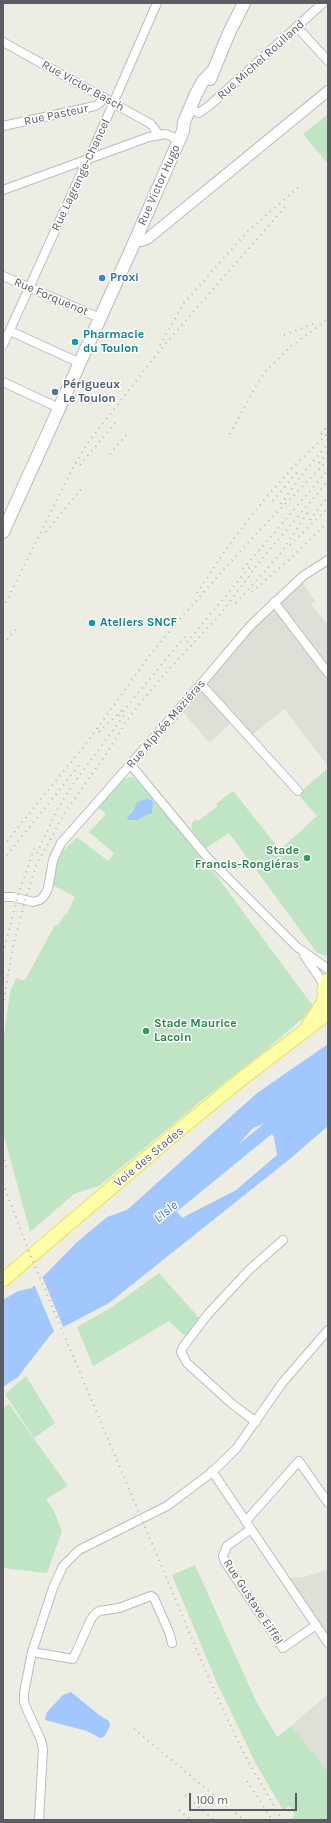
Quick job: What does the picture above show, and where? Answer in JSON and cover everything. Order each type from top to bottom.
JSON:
[{"type":"main road","name":"Rue Victor Hugo","points":[[3,532],[181,136],[194,108],[209,83],[239,3]]},
{"type":"main road","name":"Rue Victor Hugo","points":[[229,32],[244,3]]},
{"type":"main road","name":"Voie des Stades","points":[[298,1038],[314,1018],[323,1003],[326,991]]},
{"type":"main road","name":"Voie des Stades","points":[[3,1280],[178,1131],[239,1081],[298,1038],[328,1013]]},
{"type":"street","name":"Rue Lagrange-Chancel","points":[[3,345],[158,3]]},
{"type":"street","name":"Rue Michel Roulland","points":[[194,108],[201,112],[210,106],[323,3]]},
{"type":"street","points":[[297,27],[328,61]]},
{"type":"street","name":"Rue Victor Basch","points":[[3,42],[152,124],[160,135]]},
{"type":"street","points":[[135,240],[141,241],[146,239],[157,231],[328,92]]},
{"type":"street","name":"Rue Pasteur","points":[[3,126],[95,106],[100,103],[103,97]]},
{"type":"street","points":[[3,190],[160,135],[166,134],[181,136]]},
{"type":"street","name":"Rue Forquenot","points":[[3,276],[100,318]]},
{"type":"street","points":[[10,331],[80,363]]},
{"type":"street","points":[[3,382],[59,408]]},
{"type":"street","name":"Rue Alphée Maziéras","points":[[3,897],[13,897],[36,902],[44,896],[48,889],[54,860],[61,843],[250,626],[303,576],[328,560]]},
{"type":"street","points":[[274,602],[328,673]]},
{"type":"street","points":[[201,684],[298,791]]},
{"type":"street","points":[[130,764],[206,856],[297,946],[328,969]]},
{"type":"street","points":[[297,946],[321,980],[326,991]]},
{"type":"street","points":[[256,1422],[231,1403],[204,1378],[188,1363],[181,1352],[183,1347],[208,1314],[249,1270],[284,1240]]},
{"type":"street","points":[[40,1820],[43,1749],[41,1740],[24,1702],[26,1676],[32,1652],[53,1588],[62,1566],[79,1550],[167,1506],[212,1471],[236,1449],[283,1382],[328,1330]]},
{"type":"street","points":[[246,1521],[299,1460],[328,1503]]},
{"type":"street","points":[[212,1471],[328,1643]]},
{"type":"street","name":"Rue Gustave Eiffel","points":[[251,1529],[227,1546],[223,1556],[224,1562],[283,1648],[316,1625]]},
{"type":"street","points":[[32,1652],[73,1659],[91,1619],[95,1614],[99,1611],[119,1608],[151,1596],[154,1598],[169,1632],[172,1643]]},
{"type":"shaded area","points":[[302,582],[315,601],[311,604],[328,625],[328,766],[284,709],[252,735],[236,718],[210,743],[182,711],[256,625]]},
{"type":"shaded area","points":[[328,1570],[328,1638],[287,1578],[303,1577]]},
{"type":"shaded area","points":[[328,1694],[328,1771],[291,1726]]},
{"type":"green space","points":[[328,114],[328,164],[303,134]]},
{"type":"green space","name":"Stade Francis-Rongiéras","points":[[328,768],[328,956],[317,953],[229,833],[206,848],[191,829],[192,823],[196,819],[198,821],[218,806],[216,804],[233,791],[280,850],[317,816],[298,794]]},
{"type":"green space","name":"Stade Maurice Lacoin","points":[[130,777],[134,778],[138,782],[210,867],[313,1006],[302,1019],[265,1051],[202,1100],[99,1186],[74,1194],[30,1232],[3,1132],[3,1043],[10,992],[16,978],[25,980],[55,925],[59,924],[65,914],[67,914],[75,897],[51,884],[57,857],[77,837],[108,861],[114,853],[89,832],[106,814],[98,807],[121,781]]},
{"type":"green space","points":[[159,1273],[200,1319],[185,1336],[169,1321],[93,1366],[77,1327],[112,1307]]},
{"type":"green space","points":[[26,1376],[55,1423],[34,1438],[5,1394]]},
{"type":"green space","points":[[9,1404],[68,1486],[46,1499],[54,1511],[62,1531],[47,1573],[3,1568],[3,1408]]},
{"type":"green space","points":[[195,1565],[255,1699],[277,1737],[291,1726],[328,1771],[328,1820],[290,1820],[295,1815],[291,1808],[289,1806],[283,1810],[256,1764],[217,1683],[172,1575]]},
{"type":"water","points":[[146,799],[153,801],[152,813],[138,820],[128,820],[127,817],[133,812],[137,802]]},
{"type":"water","points":[[328,1044],[328,1126],[291,1158],[109,1303],[52,1333],[18,1377],[3,1387],[3,1300],[18,1291],[32,1288],[76,1243],[107,1217],[127,1210],[257,1093]],"holes":[[[264,1124],[274,1137],[277,1155],[236,1190],[182,1218],[170,1203],[229,1155],[253,1128]]]},
{"type":"water","points":[[71,1692],[99,1715],[109,1721],[110,1726],[104,1737],[100,1738],[87,1731],[45,1720],[47,1712],[63,1695]]},
{"type":"pier","points":[[42,1276],[64,1329],[55,1334],[34,1284]]},
{"type":"waterway","name":"L'Isle","points":[[160,1217],[281,1118]]},
{"type":"railway","points":[[160,345],[184,303],[248,231],[302,184]]},
{"type":"railway","points":[[3,608],[71,471],[87,444],[160,350],[285,207]]},
{"type":"railway","points":[[230,434],[265,372],[291,346],[328,319]]},
{"type":"railway","points":[[284,335],[315,323]]},
{"type":"railway","points":[[80,465],[115,423]]},
{"type":"railway","points":[[321,434],[328,425]]},
{"type":"railway","points":[[197,593],[231,542],[264,500],[293,467],[328,433]]},
{"type":"railway","points":[[110,454],[127,434]]},
{"type":"railway","points":[[281,504],[303,473],[328,444]]},
{"type":"railway","points":[[319,463],[328,452]]},
{"type":"railway","points":[[3,846],[88,741],[150,655],[178,621],[254,536],[328,460]]},
{"type":"railway","points":[[243,569],[328,470]]},
{"type":"railway","points":[[273,501],[297,472]]},
{"type":"railway","points":[[3,1006],[13,946],[26,897],[36,866],[64,814],[107,753],[125,723],[141,702],[168,670],[219,616],[261,560],[328,481]]},
{"type":"railway","points":[[46,532],[83,487]]},
{"type":"railway","points":[[310,520],[328,496]]},
{"type":"railway","points":[[290,545],[328,508]]},
{"type":"railway","points":[[236,603],[281,553],[308,512]]},
{"type":"railway","points":[[252,592],[290,559],[328,522]]},
{"type":"railway","points":[[187,642],[250,567]]},
{"type":"railway","points":[[3,644],[19,626]]},
{"type":"railway","points":[[119,716],[187,634]]},
{"type":"railway","points":[[99,732],[122,710]]},
{"type":"railway","points":[[37,853],[57,810],[71,787],[126,713]]},
{"type":"railway","points":[[3,860],[81,763]]},
{"type":"railway","points":[[3,953],[18,895],[36,844]]},
{"type":"railway","points":[[3,1154],[6,1167]]},
{"type":"railway","points":[[3,1183],[27,1247],[209,1679],[244,1754],[282,1820]]},
{"type":"railway","points":[[134,1729],[244,1820]]},
{"type":"railway","points":[[247,1781],[272,1820]]},
{"type":"railway","points":[[185,1795],[214,1820]]},
{"type":"railway","points":[[179,1810],[191,1820]]},
{"type":"place","name":"Proxi","points":[[102,278]]},
{"type":"place","name":"Pharmacie du Toulon","points":[[75,342]]},
{"type":"place","name":"Périgueux Le Toulon","points":[[55,392]]},
{"type":"place","name":"Ateliers SNCF","points":[[92,623]]},
{"type":"place","name":"Stade Francis-Rongiéras","points":[[307,858]]},
{"type":"place","name":"Stade Maurice Lacoin","points":[[146,1031]]}]
